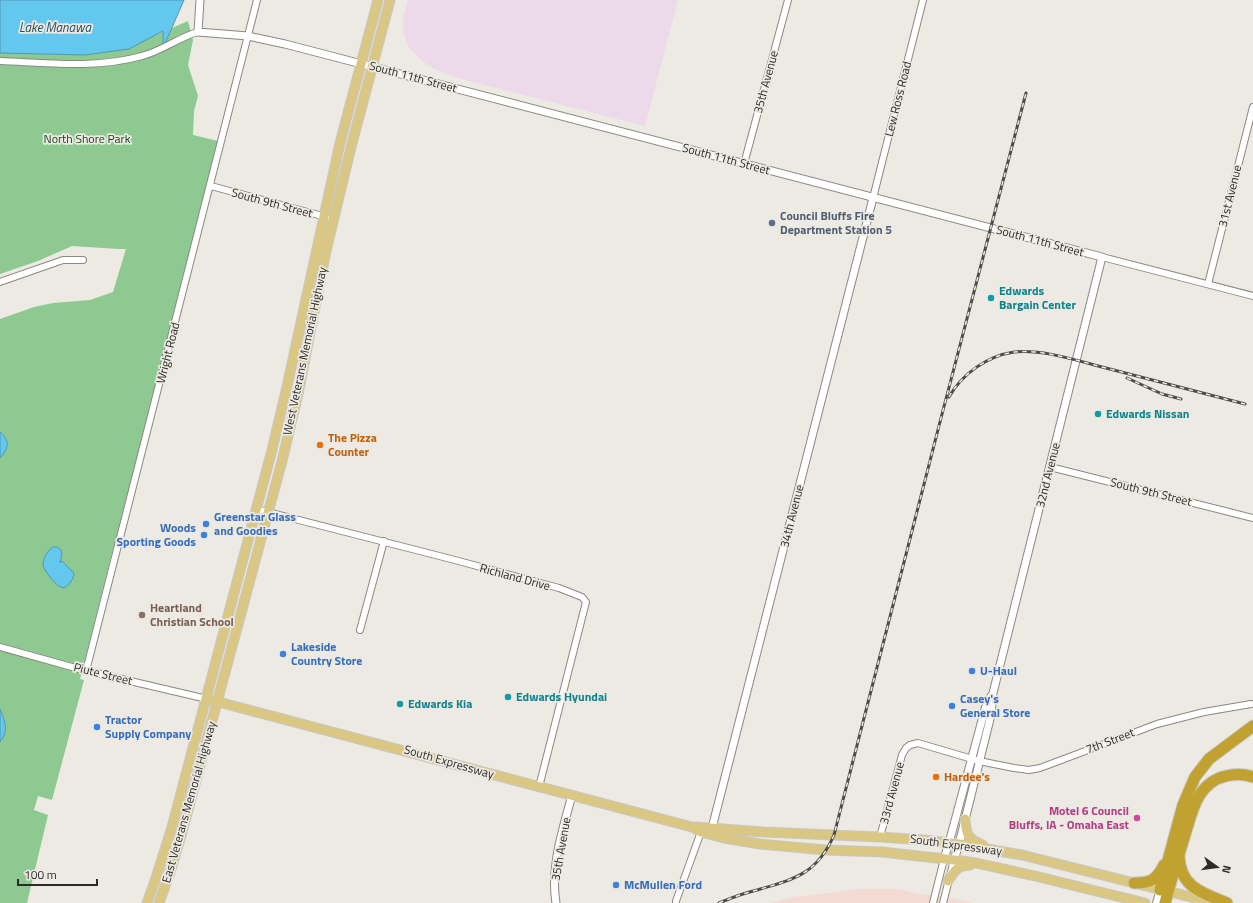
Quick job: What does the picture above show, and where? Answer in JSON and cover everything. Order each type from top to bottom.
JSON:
[{"type":"highway","points":[[1165,903],[1164,891],[1175,850],[1185,800],[1195,777],[1210,759],[1253,726]]},
{"type":"highway","points":[[1134,884],[1145,883],[1154,879],[1161,871],[1175,850],[1196,799],[1205,787],[1215,780],[1230,775],[1253,777]]},
{"type":"highway","points":[[1175,850],[1182,874],[1188,882],[1199,890],[1227,903]]},
{"type":"main road","name":"West Veterans Memorial Highway","points":[[207,699],[286,391],[340,143],[378,0]]},
{"type":"main road","name":"West Veterans Memorial Highway","points":[[218,702],[298,394],[334,219],[351,147],[390,0]]},
{"type":"main road","name":"South Expressway","points":[[207,699],[707,830],[737,841],[826,850],[882,852],[944,858],[1035,876],[1145,903]]},
{"type":"main road","name":"East Veterans Memorial Highway","points":[[147,903],[168,840],[207,699]]},
{"type":"main road","name":"East Veterans Memorial Highway","points":[[159,903],[181,836],[218,702]]},
{"type":"main road","points":[[965,819],[967,832],[970,838],[995,850]]},
{"type":"main road","name":"South Expressway","points":[[707,830],[880,836],[954,843],[1064,865],[1134,884],[1215,903]]},
{"type":"main road","points":[[948,881],[960,866],[982,865]]},
{"type":"street","points":[[0,61],[79,65],[110,62],[143,56],[198,32],[200,0]]},
{"type":"street","name":"Wright Road","points":[[86,671],[211,186],[257,0]]},
{"type":"street","name":"35th Avenue","points":[[744,164],[788,0]]},
{"type":"street","name":"Lew Ross Road","points":[[873,198],[923,0]]},
{"type":"street","name":"South 11th Street","points":[[198,32],[248,36],[361,63],[873,198],[1253,296]]},
{"type":"street","name":"31st Avenue","points":[[1208,284],[1253,107]]},
{"type":"street","name":"South 9th Street","points":[[211,186],[334,219]]},
{"type":"street","name":"34th Avenue","points":[[707,830],[873,198]]},
{"type":"street","name":"32nd Avenue","points":[[933,903],[944,858],[954,843],[965,819],[991,715],[993,693],[1102,257]]},
{"type":"street","points":[[0,282],[63,260],[83,260]]},
{"type":"street","name":"South 9th Street","points":[[1050,467],[1253,518]]},
{"type":"street","name":"Richland Drive","points":[[256,509],[384,541],[559,588],[585,599],[586,602],[539,787]]},
{"type":"street","points":[[360,630],[384,541]]},
{"type":"street","name":"Piute Street","points":[[0,647],[86,671],[207,699]]},
{"type":"street","name":"32nd Avenue","points":[[943,903],[954,860],[954,843],[972,758],[988,700],[993,693]]},
{"type":"street","name":"7th Street","points":[[972,758],[1024,770],[1034,769],[1156,724],[1204,712],[1251,704]]},
{"type":"street","name":"33rd Avenue","points":[[880,836],[902,755],[906,748],[914,744],[923,744],[936,749],[972,758]]},
{"type":"street","name":"35th Avenue","points":[[556,903],[554,883],[556,868],[561,839],[572,795]]},
{"type":"street","points":[[676,901],[707,830]]},
{"type":"street","points":[[1156,903],[1164,891]]},
{"type":"shaded area","points":[[408,0],[678,0],[645,126],[457,78],[432,68],[419,58],[408,46],[403,31],[403,18]]},
{"type":"shaded area","points":[[859,889],[893,889],[919,894],[944,896],[972,903],[769,903],[789,898]]},
{"type":"green space","name":"North Shore Park","points":[[188,21],[193,40],[188,65],[198,96],[194,111],[193,135],[218,141],[80,679],[84,680],[52,800],[38,796],[34,810],[48,815],[27,903],[0,903],[0,319],[34,307],[53,303],[90,300],[113,292],[126,249],[72,246],[38,261],[0,274],[0,53],[158,34]]},
{"type":"water","name":"Lake Manawa","points":[[0,0],[184,0],[163,48],[163,31],[129,49],[85,55],[0,53]]},
{"type":"water","points":[[0,432],[6,439],[7,445],[0,458]]},
{"type":"water","points":[[53,547],[57,547],[61,550],[62,553],[60,563],[62,561],[74,573],[71,582],[64,588],[55,583],[43,566],[45,556]]},
{"type":"water","points":[[0,709],[5,722],[5,730],[3,738],[0,742]]},
{"type":"railway","points":[[719,903],[742,894],[783,882],[803,873],[812,867],[820,858],[834,835],[1026,93]]},
{"type":"railway","points":[[949,397],[954,389],[968,374],[976,367],[994,357],[1014,352],[1037,352],[1061,356],[1245,404]]},
{"type":"railway","points":[[1127,378],[1162,394],[1181,399]]},
{"type":"place","name":"Council Bluffs Fire Department Station 5","points":[[772,223]]},
{"type":"place","name":"Edwards Bargain Center","points":[[991,298]]},
{"type":"place","name":"Edwards Nissan","points":[[1098,414]]},
{"type":"place","name":"The Pizza Counter","points":[[320,445]]},
{"type":"place","name":"Greenstar Glass and Goodies","points":[[206,524]]},
{"type":"place","name":"Woods Sporting Goods","points":[[204,535]]},
{"type":"place","name":"Heartland Christian School","points":[[142,615]]},
{"type":"place","name":"Lakeside Country Store","points":[[283,654]]},
{"type":"place","name":"U-Haul","points":[[972,671]]},
{"type":"place","name":"Edwards Hyundai","points":[[508,697]]},
{"type":"place","name":"Edwards Kia","points":[[400,704]]},
{"type":"place","name":"Casey's General Store","points":[[952,706]]},
{"type":"place","name":"Tractor Supply Company","points":[[97,727]]},
{"type":"place","name":"Hardee's","points":[[936,777]]},
{"type":"place","name":"Motel 6 Council Bluffs, IA - Omaha East","points":[[1137,818]]},
{"type":"place","name":"McMullen Ford","points":[[616,885]]}]
